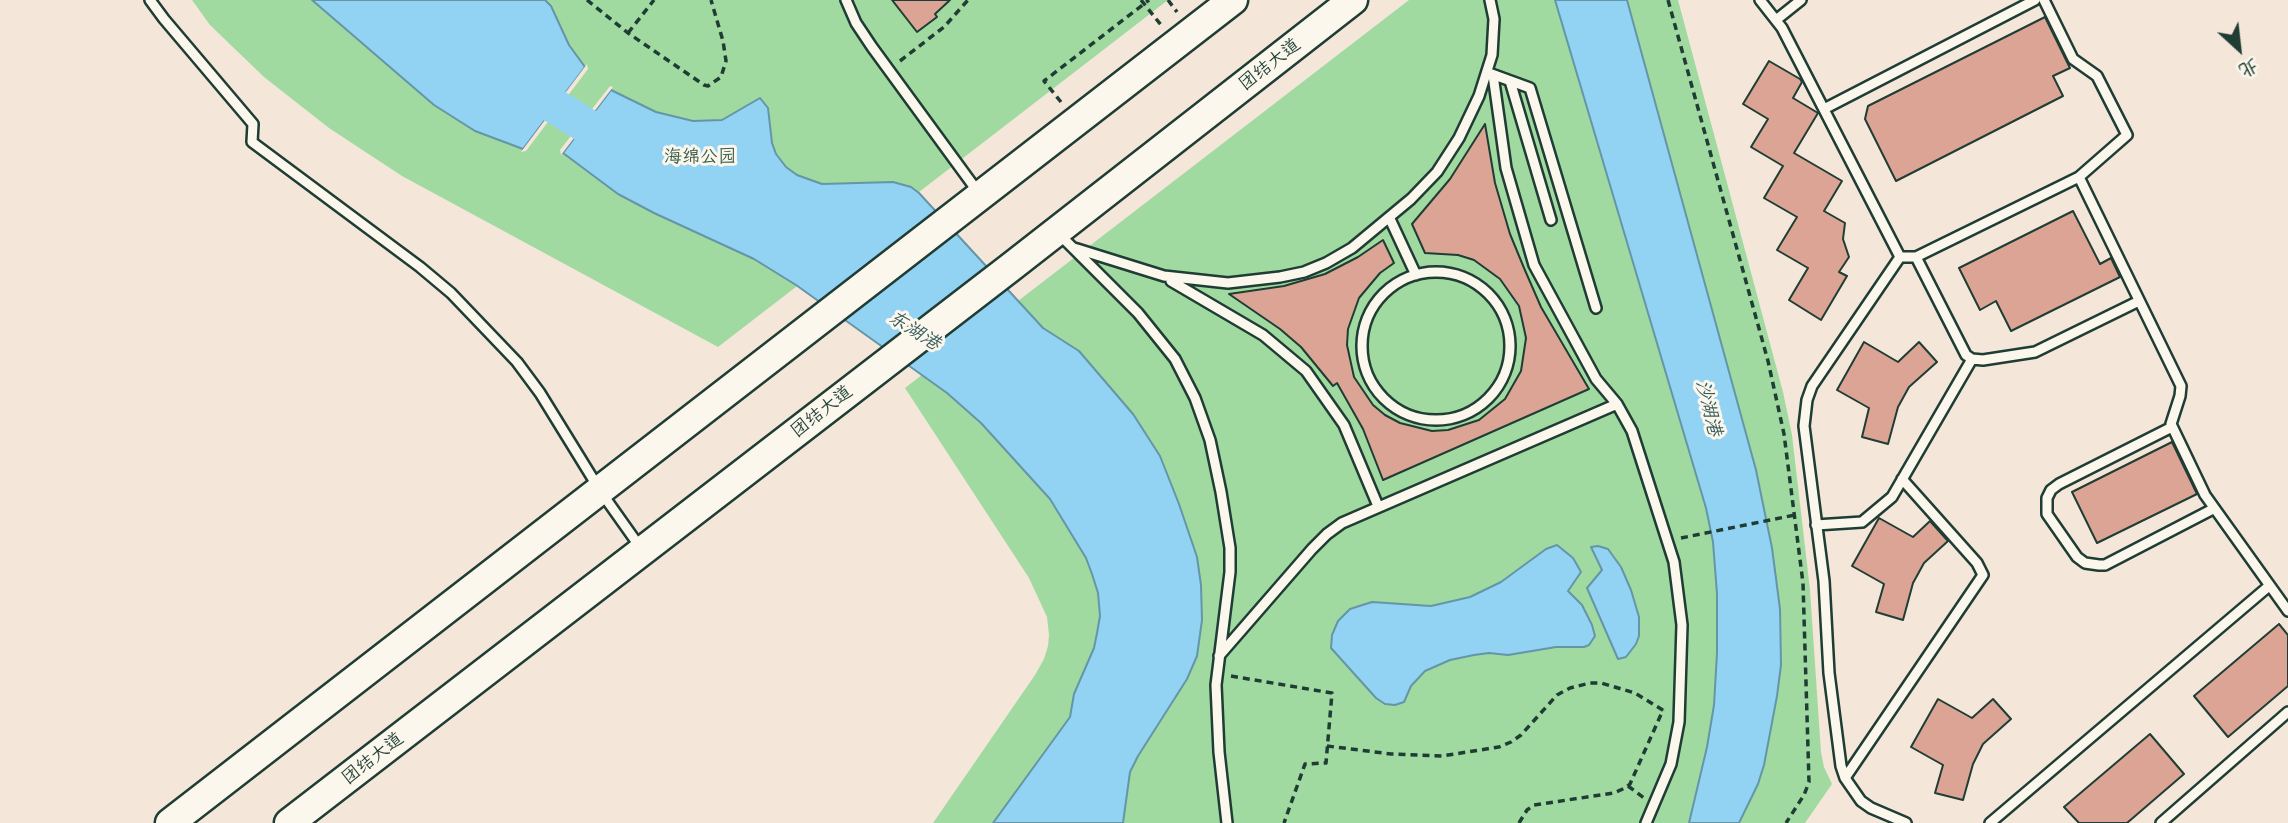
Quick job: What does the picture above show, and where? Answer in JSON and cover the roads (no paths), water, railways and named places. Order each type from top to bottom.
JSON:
[{"type":"main road","points":[[170,823],[601,492],[1233,0]]},
{"type":"main road","name":"团结大道","points":[[289,823],[1011,267],[1064,239],[1353,0]]},
{"type":"lane","points":[[150,0],[253,124],[252,142],[420,267],[451,293],[517,362],[540,393],[601,492],[643,551]]},
{"type":"lane","points":[[846,0],[856,23],[976,201]]},
{"type":"lane","points":[[1490,0],[1494,19],[1490,74],[1506,169],[1534,265],[1596,379],[1632,430],[1674,562],[1682,625],[1679,721],[1671,764],[1646,823]]},
{"type":"lane","points":[[1760,0],[1776,20],[1900,257]]},
{"type":"lane","points":[[1776,20],[1801,0]]},
{"type":"lane","points":[[1824,109],[2035,0]]},
{"type":"lane","points":[[1900,257],[1916,257],[2079,177],[2127,135],[2097,76],[2074,59],[2044,0]]},
{"type":"lane","points":[[1164,276],[1228,283],[1280,277],[1304,272],[1352,248],[1390,219],[1437,172],[1469,118],[1490,74]]},
{"type":"lane","points":[[1490,74],[1530,88],[1596,309]]},
{"type":"lane","points":[[1510,81],[1551,220]]},
{"type":"lane","points":[[2079,177],[2181,386],[2172,427],[2213,509],[2288,611]]},
{"type":"lane","points":[[1390,219],[1416,275]]},
{"type":"lane","points":[[1064,239],[1164,276],[1263,335],[1306,371],[1344,425],[1378,506]]},
{"type":"lane","points":[[1064,239],[1138,313],[1175,359],[1195,398],[1213,453],[1230,548],[1230,572],[1217,674],[1219,752],[1227,823]]},
{"type":"lane","points":[[1900,257],[1812,386],[1807,400],[1804,426],[1824,580],[1835,732],[1845,778],[1861,800],[1871,808],[1906,823]]},
{"type":"lane","points":[[1916,257],[1966,355],[1972,359],[1983,360],[2035,352],[2139,300]]},
{"type":"lane","points":[[1444,273],[1471,281],[1492,298],[1506,322],[1510,350],[1503,377],[1496,389],[1481,404],[1450,418],[1422,418],[1396,408],[1376,389],[1364,363],[1363,335],[1373,309],[1391,288],[1416,275],[1444,273]]},
{"type":"lane","points":[[1816,525],[1862,522],[1892,497],[1972,359]]},
{"type":"lane","points":[[1219,656],[1327,534],[1342,523],[1616,404]]},
{"type":"lane","points":[[2172,427],[2059,484],[2047,498],[2047,514],[2077,557],[2085,563],[2105,565],[2213,509]]},
{"type":"lane","points":[[1845,778],[1983,575],[1977,562],[1902,479]]},
{"type":"lane","points":[[1990,823],[2269,586]]},
{"type":"lane","points":[[2161,823],[2288,712]]},
{"type":"water","points":[[312,0],[545,0],[551,6],[569,45],[585,67],[523,149],[475,131],[434,105]]},
{"type":"water","name":"沙湖港","points":[[1555,0],[1627,0],[1756,470],[1772,548],[1780,609],[1781,665],[1764,765],[1739,823],[1689,823],[1714,705],[1717,594],[1713,542],[1706,508]]},
{"type":"water","points":[[611,90],[656,112],[693,121],[722,120],[760,98],[768,108],[776,154],[786,167],[797,175],[822,184],[893,182],[911,187],[1043,328],[1079,351],[1133,414],[1160,456],[1197,557],[1202,620],[1197,656],[1187,679],[1130,772],[1123,823],[993,823],[1070,717],[1074,694],[1094,648],[1100,616],[1098,593],[1086,558],[1050,499],[981,423],[947,393],[796,285],[754,259],[618,194],[563,153]]},
{"type":"water","points":[[1557,545],[1573,558],[1581,572],[1568,591],[1582,605],[1592,625],[1595,636],[1589,645],[1508,655],[1489,653],[1450,660],[1425,671],[1411,686],[1404,702],[1395,705],[1385,704],[1376,698],[1331,648],[1332,635],[1338,621],[1350,609],[1372,602],[1431,606],[1470,597],[1501,582],[1546,549]]},
{"type":"water","points":[[1591,547],[1608,549],[1621,567],[1639,617],[1636,644],[1626,657],[1618,659],[1587,588],[1602,570]]},
{"type":"waterway","name":"东湖港","points":[[514,81],[624,149]]},
{"type":"park label","name":"海绵公园","points":[[700,157]]}]
